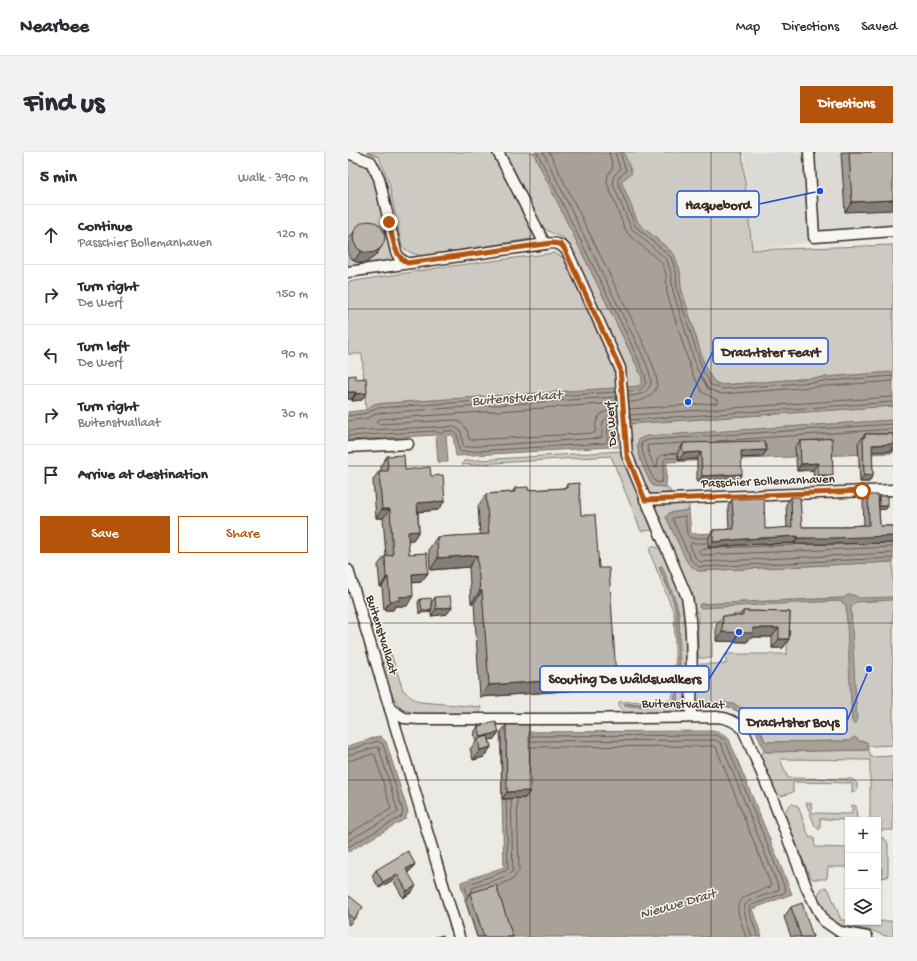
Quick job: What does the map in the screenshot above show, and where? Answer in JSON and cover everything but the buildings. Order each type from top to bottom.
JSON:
[{"type":"street","points":[[498,152],[545,244]]},
{"type":"street","points":[[809,152],[814,237],[893,231]]},
{"type":"street","points":[[348,153],[370,162],[379,178],[396,252],[400,259],[407,263]]},
{"type":"street","name":"De Werf","points":[[407,263],[552,243],[560,244],[567,252],[617,358],[622,383],[627,455],[687,597],[691,651],[691,716]]},
{"type":"street","points":[[348,272],[407,263]]},
{"type":"street","points":[[348,448],[408,444]]},
{"type":"street","name":"Passchier Bollemanhaven","points":[[645,500],[893,490]]},
{"type":"street","name":"Buitenstvallaat","points":[[348,570],[459,937]]},
{"type":"street","name":"Buitenstvallaat","points":[[390,709],[404,718],[419,719],[573,719],[691,716],[717,716],[729,718],[744,729],[807,889],[824,922],[840,932],[867,937]]},
{"type":"shaded area","points":[[367,152],[492,152],[533,232],[531,239],[423,256],[411,253],[402,247],[389,183],[379,157]]},
{"type":"shaded area","points":[[505,152],[533,152],[642,377],[642,382],[639,386],[627,387],[626,371],[620,354],[564,238],[546,230],[541,225]]},
{"type":"shaded area","points":[[620,152],[742,152],[752,250],[893,245],[893,372],[722,385],[714,382],[705,367],[681,288],[680,271],[674,254],[638,223],[621,181],[624,153]]},
{"type":"shaded area","points":[[744,152],[893,152],[893,231],[752,250]]},
{"type":"shaded area","points":[[348,159],[366,167],[375,176],[390,249],[399,262],[348,269]]},
{"type":"shaded area","points":[[554,253],[564,258],[615,366],[618,388],[374,404],[366,410],[362,354],[348,354],[348,282],[444,267]]},
{"type":"shaded area","points":[[893,406],[893,420],[644,437],[637,444],[639,455],[645,471],[653,486],[666,487],[670,490],[670,493],[648,494],[632,456],[629,424]]},
{"type":"shaded area","points":[[611,425],[620,425],[622,447],[611,447]]},
{"type":"shaded area","points":[[622,451],[624,462],[653,530],[641,531],[611,456],[462,465],[464,461]]},
{"type":"shaded area","points":[[689,502],[689,510],[669,513],[698,571],[893,562],[893,745],[850,747],[849,741],[767,742],[765,741],[759,727],[734,704],[695,701],[695,668],[700,664],[726,664],[726,654],[787,654],[787,614],[734,614],[733,621],[712,621],[712,658],[698,658],[698,612],[693,612],[654,510],[657,504]],"holes":[[[841,598],[838,601],[699,606],[700,604]]]},
{"type":"shaded area","points":[[652,546],[662,551],[682,597],[685,612],[687,704],[685,710],[679,712],[625,713],[619,707],[619,702],[671,700],[676,686],[674,613],[650,553],[650,548]],"holes":[[[659,567],[678,610],[680,688],[676,704],[674,706],[625,706],[626,704],[673,703],[678,689],[677,615],[673,600]]]},
{"type":"shaded area","points":[[391,654],[403,690],[412,698],[420,702],[481,707],[480,714],[421,715],[404,709],[394,698],[383,671],[384,661]]},
{"type":"shaded area","points":[[868,749],[871,757],[893,756],[893,830],[881,830],[881,817],[870,817],[870,760],[780,759],[788,778],[852,779],[857,783],[857,790],[852,793],[852,783],[793,782],[793,792],[782,796],[775,792],[760,756],[764,751]]},
{"type":"shaded area","points":[[806,803],[811,803],[812,813],[852,814],[852,805],[856,806],[857,817],[845,817],[845,820],[820,819],[820,829],[815,826]]},
{"type":"shaded area","points":[[792,804],[798,806],[809,837],[814,838],[815,847],[845,848],[845,867],[828,867],[826,879],[813,879],[810,877],[785,817],[788,806]]},
{"type":"shaded area","points":[[881,838],[884,838],[888,843],[887,877],[882,878]]},
{"type":"shaded area","points":[[825,887],[829,890],[841,920],[845,920],[845,925],[881,925],[881,921],[893,921],[893,937],[835,923],[830,919],[820,903],[818,896]]},
{"type":"water","name":"Buitenstverlaat","points":[[533,152],[624,153],[632,173],[621,181],[638,223],[674,254],[680,271],[681,288],[705,367],[714,382],[722,385],[893,372],[893,406],[611,425],[611,447],[456,456],[453,435],[446,435],[448,462],[438,462],[436,435],[348,440],[348,412],[366,410],[374,404],[629,387],[639,386],[642,382],[642,377],[624,339]]},
{"type":"water","points":[[893,420],[893,453],[667,462],[666,487],[653,486],[645,470],[638,450],[639,439],[647,436]]},
{"type":"water","points":[[689,510],[691,534],[893,526],[893,562],[698,571],[687,562],[666,517],[669,513]]},
{"type":"water","points":[[660,566],[662,566],[679,614],[680,688],[676,704],[674,706],[625,706],[624,704],[673,703],[678,687],[676,611]]},
{"type":"water","points":[[848,595],[854,595],[859,598],[893,597],[893,600],[856,602],[851,608],[857,722],[855,724],[852,722],[846,606],[842,602],[700,608],[699,606],[700,604],[843,598]]},
{"type":"water","points":[[723,703],[739,706],[745,710],[755,721],[765,741],[767,742],[849,741],[854,737],[860,741],[867,742],[868,749],[767,752],[764,751],[754,727],[746,717],[723,705]]},
{"type":"water","name":"Nieuwe Drait","points":[[718,731],[728,737],[792,894],[752,909],[762,937],[477,937],[461,882],[504,867],[500,732]]},
{"type":"water","points":[[380,736],[386,742],[408,812],[405,819],[348,852],[348,746]]},
{"type":"place","name":"Haquebord","points":[[820,191]]},
{"type":"place","name":"Drachtster Feart","points":[[688,402]]},
{"type":"place","name":"Scouting De Wâldswalkers","points":[[739,632]]},
{"type":"place","name":"Drachtster Boys","points":[[869,669]]},
{"type":"route","points":[[389,222],[396,252],[400,259],[407,263],[552,243],[560,244],[564,248],[617,358],[620,368],[627,455],[645,500],[862,491]]}]
